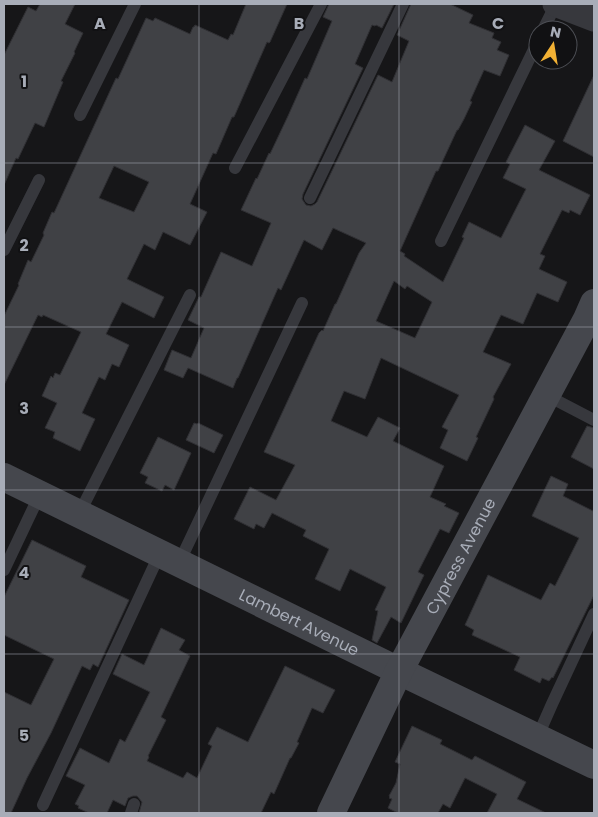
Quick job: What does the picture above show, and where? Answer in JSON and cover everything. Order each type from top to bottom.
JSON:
[{"type":"street","points":[[556,4],[594,19]]},
{"type":"street","name":"Cypress Avenue","points":[[331,813],[399,671],[546,395],[592,315]]},
{"type":"street","name":"Lambert Avenue","points":[[4,477],[594,765]]},
{"type":"lane","points":[[80,114],[135,4]]},
{"type":"lane","points":[[235,168],[321,4]]},
{"type":"lane","points":[[310,198],[404,4]]},
{"type":"lane","points":[[548,20],[556,4]]},
{"type":"lane","points":[[441,241],[528,62]]},
{"type":"lane","points":[[4,250],[39,180]]},
{"type":"lane","points":[[79,514],[190,294]]},
{"type":"lane","points":[[43,805],[302,303]]},
{"type":"lane","points":[[546,395],[594,420]]},
{"type":"lane","points":[[4,570],[40,494]]},
{"type":"lane","points":[[538,738],[594,614]]},
{"type":"building","points":[[40,4],[75,4],[65,24],[83,33],[61,81],[63,82],[44,127],[35,123],[4,185],[4,55],[28,7],[36,11]]},
{"type":"building","points":[[246,4],[287,4],[270,42],[267,42],[234,117],[232,117],[216,154],[213,153],[190,204],[207,212],[190,245],[163,232],[155,250],[144,244],[127,279],[164,297],[154,318],[122,302],[106,334],[129,345],[119,367],[112,364],[105,380],[99,377],[82,413],[95,419],[80,451],[53,438],[55,432],[45,428],[57,403],[42,396],[51,376],[53,378],[55,373],[60,375],[81,332],[43,315],[42,317],[38,315],[4,385],[4,316],[19,285],[28,260],[31,262],[44,235],[43,233],[52,212],[54,213],[116,78],[118,79],[146,18],[153,21],[155,18],[190,34],[195,25],[228,40],[231,34],[233,35]],"holes":[[[114,166],[149,182],[134,212],[99,198]]]},
{"type":"building","points":[[329,4],[394,4],[382,28],[372,25],[355,64],[363,68],[303,194],[302,199],[306,205],[311,206],[317,202],[378,75],[392,82],[409,41],[397,35],[411,4],[450,4],[473,15],[469,23],[494,33],[492,38],[501,42],[497,50],[509,55],[500,76],[484,70],[470,101],[472,102],[438,171],[436,171],[400,251],[405,254],[404,256],[443,282],[464,238],[462,237],[469,222],[501,238],[526,189],[503,178],[510,164],[506,162],[525,125],[555,141],[539,170],[590,195],[580,215],[570,210],[569,213],[562,210],[540,254],[545,256],[539,269],[567,282],[558,302],[537,293],[523,324],[501,315],[483,352],[511,364],[493,397],[494,399],[467,461],[440,448],[448,430],[442,427],[459,395],[381,358],[365,399],[344,391],[331,421],[367,437],[378,417],[400,428],[393,441],[444,466],[430,497],[446,504],[444,506],[459,513],[449,533],[440,529],[418,572],[424,575],[401,623],[391,617],[377,643],[372,640],[378,611],[375,610],[386,587],[350,569],[340,591],[315,579],[329,549],[303,536],[306,530],[272,513],[264,528],[256,524],[254,529],[234,519],[250,487],[276,500],[295,465],[264,452],[319,333],[323,331],[359,253],[366,243],[333,228],[322,250],[304,240],[281,290],[278,288],[233,388],[188,368],[183,378],[164,370],[172,350],[191,358],[204,328],[188,320],[199,297],[201,297],[221,252],[252,266],[271,223],[241,210],[270,154],[305,78],[307,79],[332,21],[323,17]],"holes":[[[394,281],[405,289],[407,286],[432,302],[415,338],[376,321]]]},
{"type":"building","points":[[594,75],[594,157],[563,141]]},
{"type":"building","points":[[194,423],[198,423],[223,435],[214,453],[186,440]]},
{"type":"building","points":[[587,426],[594,428],[594,469],[571,457]]},
{"type":"building","points":[[158,437],[191,453],[174,490],[165,485],[162,491],[145,483],[148,477],[140,473]]},
{"type":"building","points":[[551,476],[568,484],[563,496],[593,511],[594,507],[594,595],[553,678],[549,681],[542,678],[540,683],[514,670],[520,657],[472,635],[474,630],[465,625],[488,575],[541,600],[550,583],[555,586],[579,538],[532,516]]},
{"type":"building","points":[[32,540],[86,566],[81,577],[129,600],[98,667],[93,664],[90,670],[82,666],[11,813],[4,813],[4,692],[31,705],[54,659],[4,635],[4,597]]},
{"type":"building","points":[[161,628],[185,640],[179,650],[190,656],[161,717],[166,720],[147,761],[183,778],[187,772],[197,778],[212,746],[208,744],[217,727],[248,742],[285,666],[335,690],[323,713],[312,708],[297,742],[299,743],[274,794],[271,792],[261,813],[139,813],[142,802],[137,796],[128,798],[125,806],[113,800],[107,813],[89,813],[78,808],[79,806],[75,804],[85,785],[66,776],[80,748],[109,763],[120,739],[125,742],[150,692],[113,674],[122,654],[144,665]]},
{"type":"building","points":[[412,726],[442,740],[440,744],[472,760],[475,756],[526,782],[517,799],[546,813],[487,813],[497,794],[465,778],[450,808],[443,804],[438,813],[398,813],[388,808],[392,799],[389,796],[396,783],[400,764],[395,762]]}]
